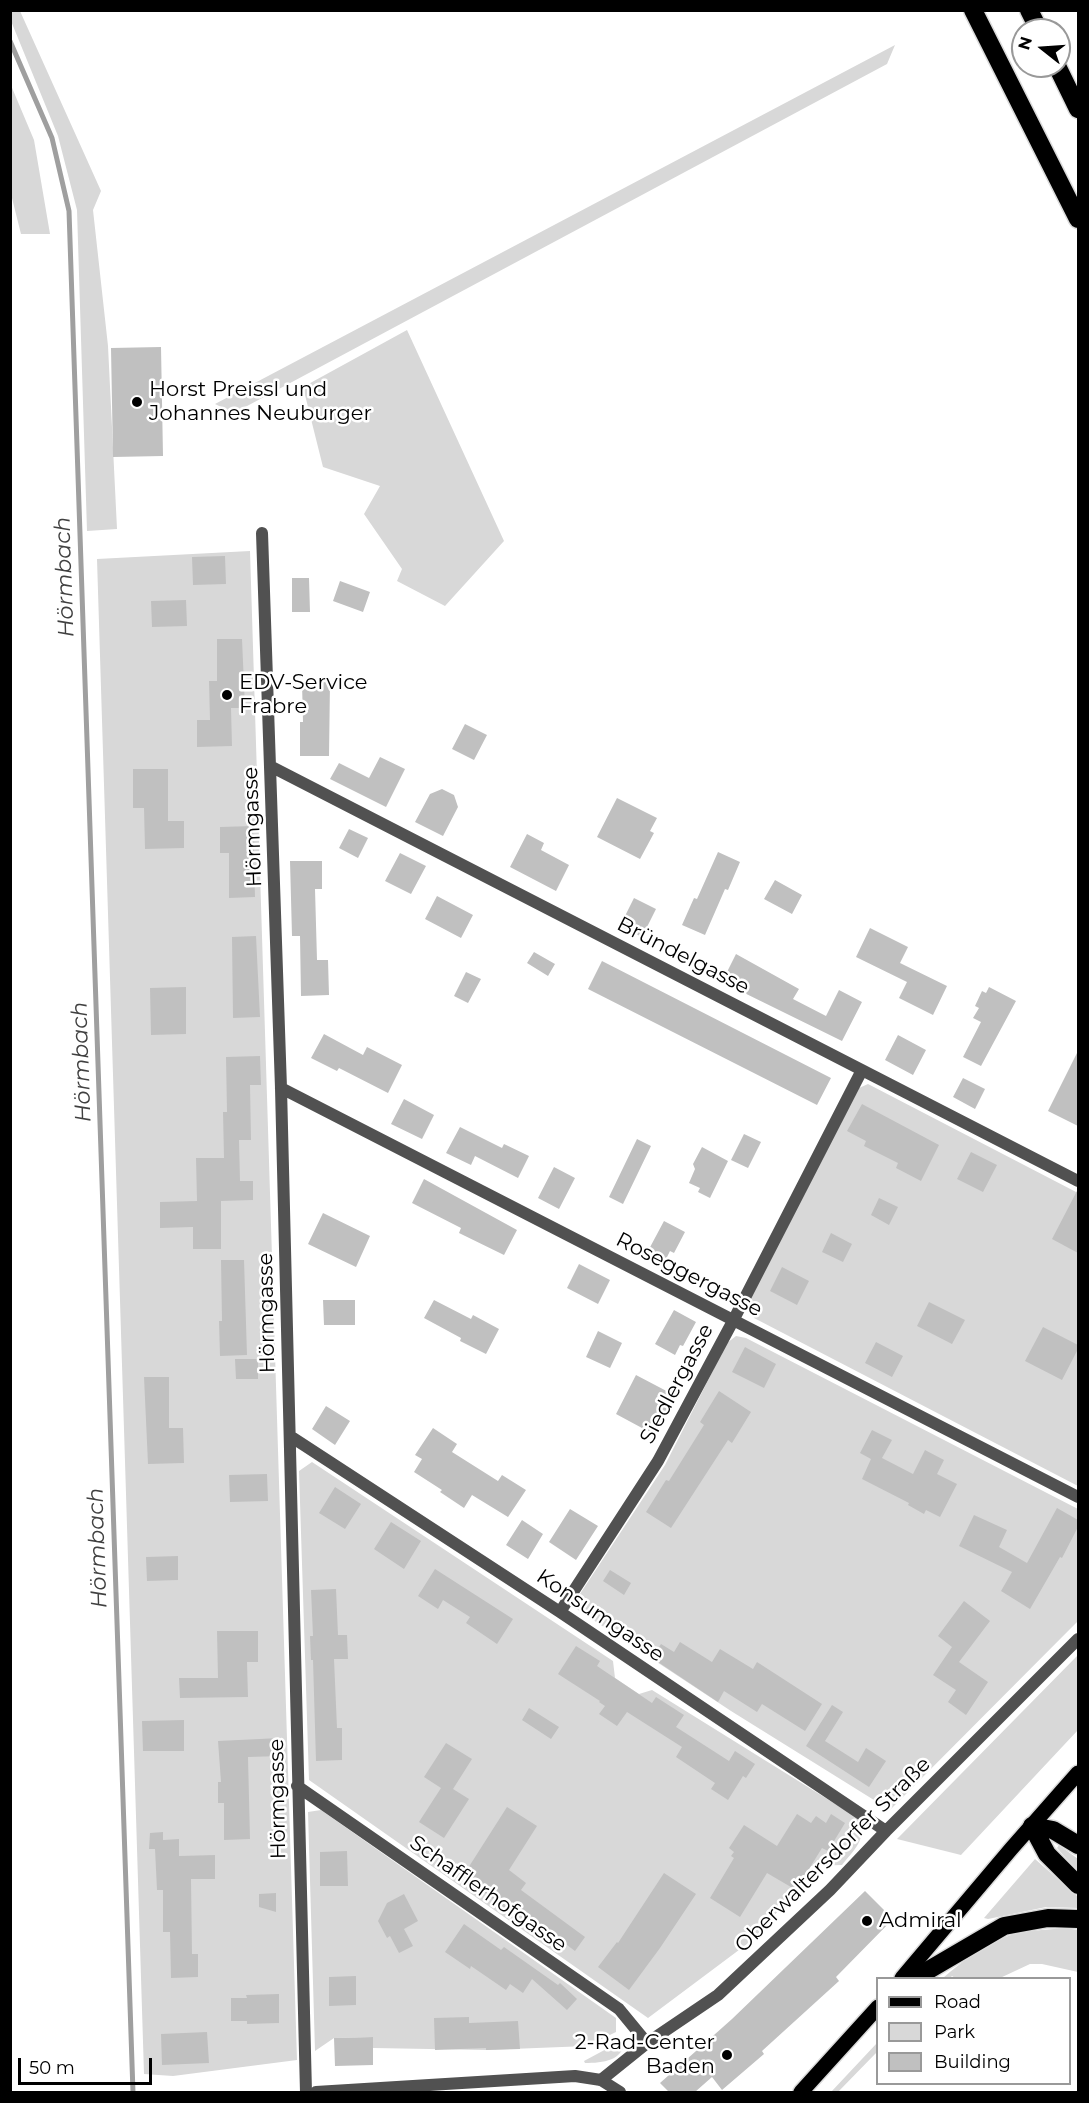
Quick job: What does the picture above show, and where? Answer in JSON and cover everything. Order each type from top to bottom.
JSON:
[{"type":"highway","points":[[973,10],[1078,219]]},
{"type":"highway","points":[[1063,78],[1078,109]]},
{"type":"highway","points":[[1032,1826],[1053,1830],[1078,1845]]},
{"type":"highway","points":[[1032,1826],[1047,1854],[1078,1884]]},
{"type":"highway","points":[[917,1977],[1004,1926],[1048,1918],[1078,1919]]},
{"type":"main road","points":[[904,1977],[1078,1773]]},
{"type":"main road","points":[[801,2092],[876,2009]]},
{"type":"street","name":"Hörmgasse","points":[[262,533],[281,1088],[306,2092]]},
{"type":"street","name":"Bründelgasse","points":[[270,766],[1078,1181]]},
{"type":"street","name":"Siedlergasse","points":[[560,1612],[658,1461],[862,1070]]},
{"type":"street","name":"Roseggergasse","points":[[281,1088],[1078,1497]]},
{"type":"street","name":"Konsumgasse","points":[[290,1436],[560,1612],[885,1831]]},
{"type":"street","name":"Oberwaltersdorfer Straße","points":[[601,2080],[647,2043],[718,1995],[830,1890],[885,1831],[1078,1639]]},
{"type":"street","name":"Schafflerhofgasse","points":[[297,1786],[619,2009],[647,2043]]},
{"type":"street","points":[[316,2092],[461,2088],[575,2076],[601,2080],[620,2092]]},
{"type":"green space","points":[[10,11],[20,11],[101,191],[93,210],[108,346],[117,529],[87,531],[77,210],[58,136],[11,21]]},
{"type":"green space","points":[[895,45],[887,64],[234,413],[215,404]]},
{"type":"green space","points":[[10,83],[34,140],[50,234],[21,234],[11,194]]},
{"type":"green space","points":[[407,330],[504,541],[445,606],[397,581],[402,569],[364,514],[380,486],[323,467],[303,387]]},
{"type":"green space","points":[[250,551],[297,2060],[173,2076],[144,2074],[97,559]]},
{"type":"green space","points":[[868,1084],[1078,1193],[1078,1486],[754,1318],[749,1301],[859,1088]]},
{"type":"green space","points":[[736,1336],[746,1338],[1078,1509],[1078,1621],[890,1810],[731,1711],[572,1606],[665,1465],[727,1343]]},
{"type":"green space","points":[[312,1462],[613,1661],[615,1678],[639,1694],[652,1690],[861,1820],[862,1833],[855,1849],[842,1865],[811,1866],[796,1890],[755,1938],[648,2018],[309,1780],[299,1471]]},
{"type":"green space","points":[[1078,1655],[1078,1730],[961,1855],[897,1839]]},
{"type":"green space","points":[[321,1810],[616,2018],[616,2032],[587,2046],[486,2050],[373,2048],[372,2037],[334,2038],[315,2051],[308,1812]]},
{"type":"green space","points":[[1059,1845],[1078,1859],[1078,1872],[1057,1848]]},
{"type":"green space","points":[[1035,1859],[1078,1897],[1078,1908],[1046,1907],[984,1918]]},
{"type":"green space","points":[[1064,1928],[1078,1930],[1078,1972],[1042,1964],[1030,1964],[1002,1977],[944,1977],[992,1943],[1001,1938],[1024,1932]]},
{"type":"green space","points":[[625,2039],[624,2046],[617,2056],[605,2061],[585,2063],[584,2061]]},
{"type":"green space","points":[[876,2044],[876,2053],[838,2092],[831,2092]]},
{"type":"building","name":"Horst Preissl und Johannes Neuburger","points":[[161,347],[163,456],[113,457],[111,348]]},
{"type":"building","points":[[225,556],[226,584],[193,585],[192,557]]},
{"type":"building","points":[[292,578],[309,578],[310,612],[292,612]]},
{"type":"building","points":[[340,581],[370,592],[363,612],[333,601]]},
{"type":"building","points":[[186,600],[187,626],[152,627],[151,601]]},
{"type":"building","points":[[217,639],[242,639],[245,708],[231,708],[232,746],[197,747],[197,720],[210,720],[209,681],[217,681]]},
{"type":"building","points":[[330,682],[329,756],[300,756],[300,722],[303,722],[302,683]]},
{"type":"building","points":[[465,724],[487,735],[474,760],[452,749]]},
{"type":"building","points":[[380,757],[405,769],[386,807],[330,779],[339,763],[369,778]]},
{"type":"building","points":[[133,769],[168,769],[168,821],[184,821],[184,848],[145,849],[144,808],[133,808]]},
{"type":"building","points":[[442,789],[454,795],[458,807],[443,836],[415,822],[430,794]]},
{"type":"building","points":[[617,798],[657,818],[650,831],[654,833],[640,859],[597,837]]},
{"type":"building","points":[[253,826],[255,897],[229,898],[229,853],[220,853],[220,827]]},
{"type":"building","points":[[349,829],[368,838],[358,858],[339,848]]},
{"type":"building","points":[[527,834],[544,843],[541,850],[569,865],[556,891],[510,867]]},
{"type":"building","points":[[718,852],[740,862],[728,890],[725,889],[705,935],[682,925],[694,898],[697,899]]},
{"type":"building","points":[[400,853],[426,866],[411,894],[385,881]]},
{"type":"building","points":[[290,861],[322,861],[322,889],[315,889],[317,960],[328,960],[329,995],[301,996],[300,936],[292,936]]},
{"type":"building","points":[[775,880],[802,895],[792,914],[764,899]]},
{"type":"building","points":[[437,896],[473,915],[461,938],[425,919]]},
{"type":"building","points":[[634,898],[656,909],[642,937],[620,926]]},
{"type":"building","points":[[870,928],[908,947],[900,963],[947,986],[933,1015],[899,998],[907,982],[856,957]]},
{"type":"building","points":[[256,936],[260,1017],[233,1018],[232,937]]},
{"type":"building","points":[[534,952],[555,964],[548,976],[527,963]]},
{"type":"building","points":[[736,954],[799,989],[793,999],[826,1016],[839,990],[862,1002],[842,1041],[722,982]]},
{"type":"building","points":[[602,961],[831,1078],[817,1105],[588,989]]},
{"type":"building","points":[[466,972],[481,979],[468,1003],[454,996]]},
{"type":"building","points":[[186,987],[186,1034],[151,1035],[150,988]]},
{"type":"building","points":[[989,987],[1016,1001],[981,1066],[963,1057],[981,1022],[973,1018],[979,1008],[975,1006],[982,991],[986,993]]},
{"type":"building","points":[[324,1034],[363,1055],[367,1047],[402,1065],[388,1093],[339,1068],[337,1071],[311,1058]]},
{"type":"building","points":[[898,1035],[926,1050],[913,1075],[885,1060]]},
{"type":"building","points":[[1078,1051],[1078,1126],[1048,1111]]},
{"type":"building","points":[[260,1056],[261,1085],[250,1085],[251,1140],[239,1140],[240,1181],[253,1181],[253,1200],[221,1201],[221,1249],[193,1249],[193,1227],[160,1228],[160,1202],[197,1201],[196,1158],[224,1158],[223,1112],[227,1112],[226,1057]]},
{"type":"building","points":[[963,1078],[985,1089],[975,1109],[953,1097]]},
{"type":"building","points":[[404,1099],[434,1115],[422,1139],[391,1124]]},
{"type":"building","points":[[862,1104],[939,1145],[921,1181],[896,1168],[898,1163],[864,1146],[866,1141],[847,1131]]},
{"type":"building","points":[[460,1127],[502,1148],[504,1144],[529,1156],[518,1178],[475,1156],[471,1165],[446,1153]]},
{"type":"building","points":[[744,1134],[761,1142],[748,1168],[731,1160]]},
{"type":"building","points":[[637,1139],[651,1146],[623,1204],[609,1197]]},
{"type":"building","points":[[702,1147],[728,1161],[710,1198],[698,1192],[700,1188],[689,1183],[695,1169],[693,1164]]},
{"type":"building","points":[[971,1152],[997,1165],[983,1192],[957,1179]]},
{"type":"building","points":[[554,1167],[575,1178],[559,1209],[538,1198]]},
{"type":"building","points":[[424,1179],[517,1230],[504,1255],[459,1233],[461,1228],[412,1203]]},
{"type":"building","points":[[1078,1189],[1078,1253],[1052,1239]]},
{"type":"building","points":[[879,1198],[898,1207],[889,1225],[871,1215]]},
{"type":"building","points":[[323,1213],[370,1236],[356,1267],[308,1244]]},
{"type":"building","points":[[664,1221],[685,1232],[674,1253],[670,1251],[665,1261],[648,1251]]},
{"type":"building","points":[[831,1233],[852,1244],[843,1262],[822,1252]]},
{"type":"building","points":[[221,1260],[244,1260],[247,1355],[220,1356]]},
{"type":"building","points":[[579,1264],[610,1280],[598,1304],[567,1288]]},
{"type":"building","points":[[782,1267],[809,1281],[797,1305],[770,1291]]},
{"type":"building","points":[[323,1300],[355,1300],[355,1325],[324,1325]]},
{"type":"building","points":[[434,1300],[471,1319],[473,1315],[499,1329],[486,1354],[460,1341],[461,1338],[424,1318]]},
{"type":"building","points":[[929,1302],[965,1320],[952,1344],[917,1326]]},
{"type":"building","points":[[674,1310],[696,1322],[683,1346],[680,1345],[675,1355],[655,1344]]},
{"type":"building","points":[[1043,1327],[1078,1345],[1062,1380],[1025,1361]]},
{"type":"building","points":[[598,1331],[622,1343],[610,1368],[586,1357]]},
{"type":"building","points":[[876,1342],[903,1356],[892,1377],[865,1363]]},
{"type":"building","points":[[745,1347],[776,1364],[764,1388],[732,1372]]},
{"type":"building","points":[[235,1359],[258,1359],[258,1379],[236,1379]]},
{"type":"building","points":[[636,1375],[676,1396],[655,1435],[616,1414]]},
{"type":"building","points":[[144,1377],[169,1377],[169,1428],[183,1428],[184,1463],[148,1464]]},
{"type":"building","points":[[719,1391],[751,1412],[732,1443],[728,1440],[671,1528],[646,1512],[666,1480],[669,1481],[704,1425],[700,1422]]},
{"type":"building","points":[[326,1406],[350,1421],[335,1445],[312,1429]]},
{"type":"building","points":[[433,1428],[457,1444],[452,1452],[498,1481],[502,1475],[526,1490],[508,1517],[472,1495],[464,1508],[414,1472],[422,1459],[415,1455]]},
{"type":"building","points":[[872,1430],[892,1440],[882,1458],[913,1474],[925,1450],[944,1460],[937,1474],[957,1484],[940,1517],[926,1510],[924,1514],[908,1505],[909,1503],[862,1479],[871,1459],[860,1453]]},
{"type":"building","points":[[267,1474],[268,1501],[230,1502],[229,1475]]},
{"type":"building","points":[[335,1487],[361,1504],[345,1529],[319,1513]]},
{"type":"building","points":[[1057,1508],[1078,1520],[1078,1527],[1062,1558],[1060,1557],[1030,1609],[1001,1591],[1012,1572],[959,1546],[974,1515],[1007,1530],[999,1547],[1027,1563]]},
{"type":"building","points":[[570,1509],[598,1526],[576,1560],[549,1542]]},
{"type":"building","points":[[522,1520],[543,1534],[528,1559],[506,1545]]},
{"type":"building","points":[[391,1522],[421,1541],[404,1569],[374,1549]]},
{"type":"building","points":[[178,1556],[178,1580],[147,1581],[146,1557]]},
{"type":"building","points":[[435,1569],[513,1619],[497,1644],[466,1623],[470,1617],[443,1600],[438,1609],[418,1596]]},
{"type":"building","points":[[610,1570],[631,1583],[624,1595],[603,1581]]},
{"type":"building","points":[[336,1589],[338,1635],[347,1635],[348,1659],[334,1659],[337,1728],[342,1728],[342,1760],[316,1761],[313,1660],[311,1660],[310,1636],[313,1636],[311,1590]]},
{"type":"building","points":[[964,1601],[990,1621],[959,1662],[988,1682],[966,1715],[948,1702],[956,1690],[933,1675],[952,1647],[938,1636]]},
{"type":"building","points":[[217,1631],[258,1631],[258,1662],[247,1662],[248,1697],[180,1698],[179,1678],[218,1678]]},
{"type":"building","points":[[680,1642],[712,1662],[720,1649],[753,1669],[757,1662],[822,1704],[805,1731],[762,1704],[757,1712],[724,1691],[718,1702],[652,1658],[661,1644],[674,1652]]},
{"type":"building","points":[[576,1646],[600,1661],[597,1666],[652,1703],[656,1697],[684,1715],[676,1727],[729,1761],[735,1751],[755,1764],[746,1778],[743,1776],[728,1800],[711,1789],[715,1783],[676,1757],[682,1747],[627,1712],[617,1726],[599,1714],[605,1706],[600,1701],[558,1674]]},
{"type":"building","points":[[832,1705],[843,1712],[825,1741],[858,1762],[866,1748],[886,1761],[869,1787],[806,1746]]},
{"type":"building","points":[[529,1708],[559,1727],[551,1739],[522,1720]]},
{"type":"building","points":[[184,1720],[184,1751],[143,1751],[142,1721]]},
{"type":"building","points":[[280,1738],[281,1756],[248,1757],[250,1839],[224,1840],[224,1803],[218,1803],[218,1782],[221,1782],[218,1741]]},
{"type":"building","points":[[446,1743],[472,1759],[453,1789],[469,1799],[444,1838],[419,1822],[441,1788],[424,1777]]},
{"type":"building","points":[[507,1807],[537,1826],[509,1870],[526,1883],[521,1890],[585,1937],[575,1951],[511,1903],[506,1909],[463,1876]]},
{"type":"building","points":[[797,1814],[811,1823],[816,1816],[826,1823],[831,1814],[845,1823],[828,1851],[822,1848],[796,1890],[767,1873],[740,1917],[710,1898],[734,1858],[731,1856],[734,1852],[729,1848],[744,1825],[777,1846]]},
{"type":"building","points":[[163,1832],[163,1840],[179,1839],[179,1856],[215,1855],[215,1879],[191,1879],[192,1954],[198,1954],[198,1977],[171,1978],[170,1932],[163,1932],[163,1890],[157,1890],[155,1849],[149,1849],[150,1833]]},
{"type":"building","points":[[347,1851],[348,1886],[320,1886],[320,1852]]},
{"type":"building","points":[[664,1873],[696,1894],[629,1990],[598,1967],[618,1943]]},
{"type":"building","points":[[865,1891],[893,1919],[836,1977],[839,1981],[762,2051],[764,2054],[722,2090],[712,2077],[695,2092],[669,2092],[660,2083],[732,2019]]},
{"type":"building","points":[[276,1893],[276,1912],[259,1907],[259,1894]]},
{"type":"building","points":[[404,1894],[418,1921],[404,1929],[413,1946],[399,1953],[390,1936],[387,1938],[378,1921],[387,1903]]},
{"type":"building","points":[[464,1924],[501,1950],[504,1947],[558,1985],[560,1983],[577,1999],[567,2010],[532,1979],[523,1993],[510,1984],[506,1990],[471,1966],[470,1969],[445,1952]]},
{"type":"building","points":[[356,1976],[356,2005],[329,2006],[329,1977]]},
{"type":"building","points":[[279,1994],[279,2023],[247,2024],[247,2021],[231,2021],[231,1998]]},
{"type":"building","points":[[469,2017],[469,2023],[518,2021],[520,2049],[435,2050],[434,2018]]},
{"type":"building","points":[[207,2032],[209,2063],[162,2065],[161,2034]]},
{"type":"building","points":[[373,2037],[373,2065],[335,2066],[334,2038]]},
{"type":"waterway","name":"Hörmbach","points":[[10,41],[52,138],[69,211],[133,2092]]},
{"type":"place","name":"Horst Preissl und Johannes Neuburger","points":[[137,402]]},
{"type":"place","name":"EDV-Service Frabre","points":[[227,695]]},
{"type":"place","name":"Admiral","points":[[867,1921]]},
{"type":"place","name":"2-Rad-Center Baden","points":[[727,2055]]}]
